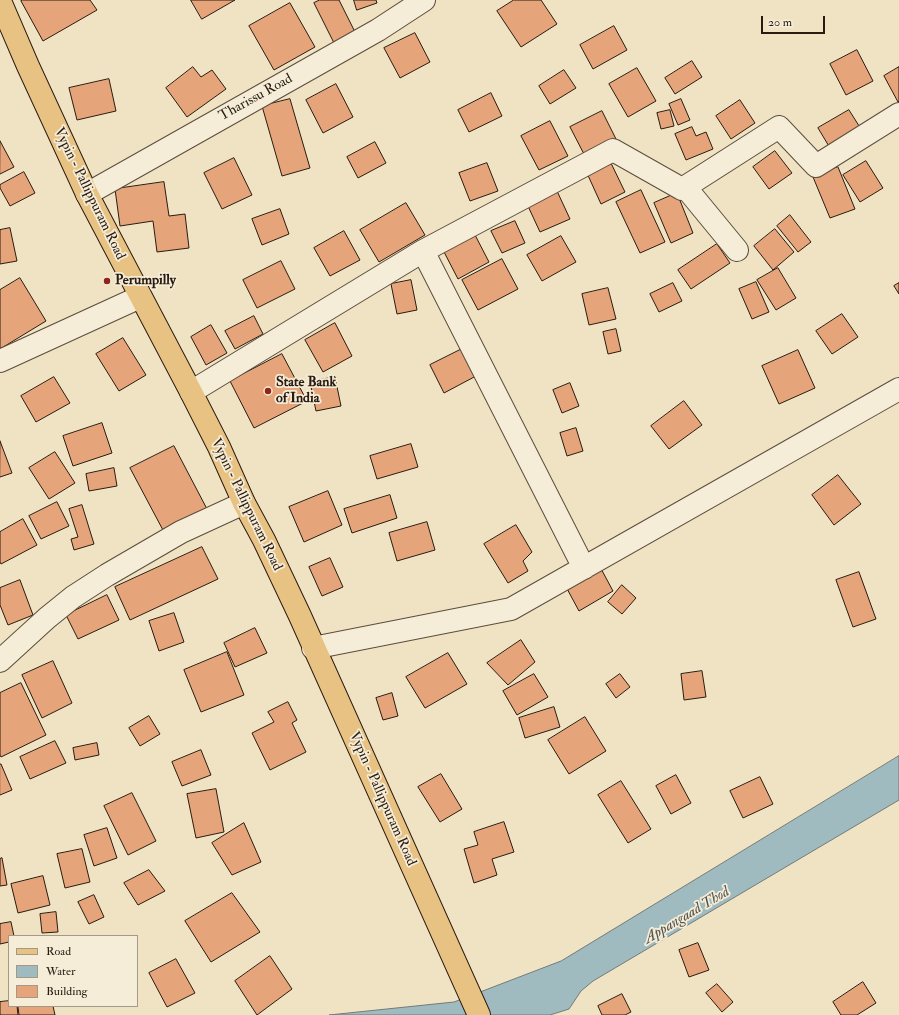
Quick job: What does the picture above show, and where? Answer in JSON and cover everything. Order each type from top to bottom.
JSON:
[{"type":"main road","name":"Vypin - Pallippuram Road","points":[[0,1],[87,194],[219,447],[244,502],[300,616],[313,648],[479,1015]]},
{"type":"street","name":"Tharissu Road","points":[[87,194],[378,30],[424,0]]},
{"type":"street","points":[[682,189],[779,126],[816,166],[899,114]]},
{"type":"street","points":[[191,392],[423,251],[613,150],[682,189],[686,188],[737,250]]},
{"type":"street","points":[[423,251],[584,568]]},
{"type":"street","points":[[0,361],[140,297]]},
{"type":"street","points":[[313,648],[511,609],[899,389]]},
{"type":"street","points":[[0,661],[47,618],[78,593],[181,532],[244,502]]},
{"type":"water","name":"Appangaad Thod","points":[[899,756],[899,800],[593,981],[581,991],[569,1009],[550,1015],[329,1015],[454,1002],[561,961]]},
{"type":"building","points":[[90,0],[97,10],[43,41],[21,1]]},
{"type":"building","points":[[191,0],[235,0],[202,19]]},
{"type":"building","points":[[320,0],[339,0],[355,32],[334,43],[314,3]]},
{"type":"building","points":[[354,0],[376,0],[377,3],[357,10]]},
{"type":"building","points":[[514,0],[541,0],[557,24],[521,47],[497,11]]},
{"type":"building","points":[[290,3],[315,47],[274,70],[249,26]]},
{"type":"building","points":[[614,26],[627,50],[593,69],[580,45]]},
{"type":"building","points":[[415,33],[430,62],[400,78],[384,48]]},
{"type":"building","points":[[857,50],[873,81],[846,95],[830,64]]},
{"type":"building","points":[[692,61],[702,77],[675,94],[665,78]]},
{"type":"building","points":[[193,67],[201,77],[212,70],[226,89],[187,117],[166,88]]},
{"type":"building","points":[[899,67],[899,101],[898,102],[884,76]]},
{"type":"building","points":[[637,68],[656,101],[628,117],[609,84]]},
{"type":"building","points":[[564,70],[576,88],[550,104],[539,86]]},
{"type":"building","points":[[109,79],[116,111],[77,120],[69,88]]},
{"type":"building","points":[[336,84],[353,117],[323,133],[306,100]]},
{"type":"building","points":[[491,93],[502,116],[469,132],[458,110]]},
{"type":"building","points":[[290,99],[310,168],[282,176],[262,106]]},
{"type":"building","points":[[681,99],[690,120],[678,125],[669,104]]},
{"type":"building","points":[[740,100],[755,123],[731,139],[716,116]]},
{"type":"building","points":[[670,110],[674,126],[661,129],[657,113]]},
{"type":"building","points":[[849,110],[861,129],[830,148],[818,128]]},
{"type":"building","points":[[602,111],[618,143],[586,158],[570,127]]},
{"type":"building","points":[[550,121],[568,156],[539,170],[521,136]]},
{"type":"building","points":[[692,127],[696,136],[706,132],[713,149],[686,160],[675,134]]},
{"type":"building","points":[[0,141],[14,167],[0,174]]},
{"type":"building","points":[[375,142],[386,163],[358,178],[347,157]]},
{"type":"building","points":[[775,151],[792,173],[769,189],[753,167]]},
{"type":"building","points":[[234,158],[252,195],[222,209],[204,173]]},
{"type":"building","points":[[609,159],[625,192],[601,204],[586,171]]},
{"type":"building","points":[[866,161],[883,188],[860,202],[843,175]]},
{"type":"building","points":[[487,163],[498,191],[470,201],[459,173]]},
{"type":"building","points":[[838,167],[855,209],[830,218],[813,177]]},
{"type":"building","points":[[24,172],[35,193],[10,206],[0,188],[0,185]]},
{"type":"building","points":[[164,182],[169,216],[185,214],[189,248],[157,252],[153,221],[120,226],[115,189]]},
{"type":"building","points":[[641,190],[665,242],[640,253],[616,202]]},
{"type":"building","points":[[557,191],[570,219],[540,232],[527,204]]},
{"type":"building","points":[[677,193],[693,233],[671,243],[654,203]]},
{"type":"building","points":[[406,203],[425,235],[379,262],[360,230]]},
{"type":"building","points":[[280,209],[289,234],[262,245],[252,219]]},
{"type":"building","points":[[790,215],[811,242],[798,252],[777,226]]},
{"type":"building","points":[[515,221],[525,243],[502,253],[491,231]]},
{"type":"building","points":[[10,228],[17,261],[0,264],[0,230]]},
{"type":"building","points":[[775,229],[794,252],[773,270],[754,246]]},
{"type":"building","points":[[344,231],[360,260],[330,276],[314,248]]},
{"type":"building","points":[[474,233],[489,262],[458,279],[443,250]]},
{"type":"building","points":[[561,236],[576,262],[542,281],[527,255]]},
{"type":"building","points":[[717,244],[730,263],[691,289],[678,270]]},
{"type":"building","points":[[502,259],[518,289],[478,310],[462,280]]},
{"type":"building","points":[[281,261],[295,289],[257,308],[243,280]]},
{"type":"building","points":[[778,268],[796,298],[776,310],[757,280]]},
{"type":"building","points":[[20,278],[46,321],[0,349],[0,290]]},
{"type":"building","points":[[411,280],[417,310],[397,314],[391,284]]},
{"type":"building","points":[[756,282],[769,312],[752,319],[739,289]]},
{"type":"building","points":[[673,283],[682,301],[659,312],[650,294]]},
{"type":"building","points":[[899,283],[899,294],[894,286]]},
{"type":"building","points":[[608,288],[616,319],[589,325],[582,294]]},
{"type":"building","points":[[842,314],[858,337],[832,354],[816,331]]},
{"type":"building","points":[[254,316],[263,334],[235,349],[225,331]]},
{"type":"building","points":[[335,323],[352,356],[323,372],[305,340]]},
{"type":"building","points":[[211,325],[227,353],[206,365],[191,337]]},
{"type":"building","points":[[616,329],[621,351],[608,354],[603,332]]},
{"type":"building","points":[[123,338],[146,375],[119,391],[96,354]]},
{"type":"building","points":[[462,349],[476,376],[444,393],[430,365]]},
{"type":"building","points":[[798,350],[815,388],[779,404],[762,366]]},
{"type":"building","name":"State Bank of India","points":[[282,354],[307,401],[254,428],[230,381]]},
{"type":"building","points":[[54,377],[70,403],[36,422],[21,396]]},
{"type":"building","points":[[335,377],[341,406],[316,411],[310,382]]},
{"type":"building","points":[[570,383],[579,406],[562,413],[553,390]]},
{"type":"building","points":[[684,401],[702,425],[669,449],[651,426]]},
{"type":"building","points":[[102,423],[112,453],[73,466],[63,436]]},
{"type":"building","points":[[576,428],[583,451],[567,456],[560,433]]},
{"type":"building","points":[[0,441],[12,473],[0,477]]},
{"type":"building","points":[[411,444],[418,467],[377,479],[370,456]]},
{"type":"building","points":[[174,446],[207,509],[164,532],[130,468]]},
{"type":"building","points":[[55,452],[75,483],[49,499],[29,468]]},
{"type":"building","points":[[114,468],[117,486],[89,491],[86,474]]},
{"type":"building","points":[[838,475],[861,504],[834,525],[812,495]]},
{"type":"building","points":[[328,491],[342,525],[304,542],[289,507]]},
{"type":"building","points":[[390,495],[397,518],[352,533],[344,509]]},
{"type":"building","points":[[57,502],[69,526],[41,539],[29,516]]},
{"type":"building","points":[[82,505],[94,544],[74,550],[71,539],[78,537],[69,509]]},
{"type":"building","points":[[23,519],[37,545],[1,564],[0,532]]},
{"type":"building","points":[[427,522],[435,550],[397,561],[389,533]]},
{"type":"building","points":[[516,525],[532,552],[523,561],[528,571],[508,583],[484,544]]},
{"type":"building","points":[[202,547],[218,579],[130,620],[115,587]]},
{"type":"building","points":[[330,558],[343,587],[322,596],[309,567]]},
{"type":"building","points":[[599,565],[613,591],[579,611],[565,585]]},
{"type":"building","points":[[859,572],[876,619],[853,627],[836,580]]},
{"type":"building","points":[[20,580],[33,615],[8,625],[0,605],[0,588]]},
{"type":"building","points":[[622,585],[636,598],[622,614],[608,602]]},
{"type":"building","points":[[107,595],[119,620],[78,639],[66,615]]},
{"type":"building","points":[[174,613],[184,642],[159,651],[149,621]]},
{"type":"building","points":[[255,628],[267,653],[235,667],[224,643]]},
{"type":"building","points":[[521,640],[535,662],[508,685],[487,663]]},
{"type":"building","points":[[227,652],[244,695],[201,712],[184,670]]},
{"type":"building","points":[[448,653],[467,684],[425,708],[406,677]]},
{"type":"building","points":[[53,661],[72,703],[42,718],[22,675]]},
{"type":"building","points":[[702,671],[706,697],[684,700],[681,674]]},
{"type":"building","points":[[534,674],[548,697],[517,715],[503,691]]},
{"type":"building","points":[[620,674],[630,687],[616,698],[606,684]]},
{"type":"building","points":[[21,683],[46,735],[1,757],[0,693]]},
{"type":"building","points":[[392,693],[398,716],[383,720],[376,698]]},
{"type":"building","points":[[288,702],[297,720],[292,723],[306,752],[270,770],[252,733],[274,722],[268,712]]},
{"type":"building","points":[[554,707],[560,727],[525,738],[519,718]]},
{"type":"building","points":[[149,716],[160,734],[140,746],[129,728]]},
{"type":"building","points":[[585,717],[606,751],[569,774],[548,740]]},
{"type":"building","points":[[55,741],[66,763],[30,779],[20,757]]},
{"type":"building","points":[[97,743],[99,755],[75,760],[73,748]]},
{"type":"building","points":[[201,750],[211,775],[182,786],[172,762]]},
{"type":"building","points":[[0,764],[12,790],[0,795]]},
{"type":"building","points":[[441,774],[462,809],[440,822],[418,787]]},
{"type":"building","points":[[676,775],[691,803],[671,814],[656,786]]},
{"type":"building","points":[[760,777],[773,804],[743,818],[730,791]]},
{"type":"building","points":[[621,781],[651,829],[628,843],[598,795]]},
{"type":"building","points":[[216,789],[224,832],[196,838],[187,794]]},
{"type":"building","points":[[132,793],[156,841],[128,855],[104,806]]},
{"type":"building","points":[[504,822],[514,852],[492,859],[497,875],[474,883],[464,849],[478,845],[474,832]]},
{"type":"building","points":[[244,823],[261,862],[232,875],[212,843]]},
{"type":"building","points":[[107,828],[117,858],[94,866],[84,835]]},
{"type":"building","points":[[82,849],[90,882],[65,888],[57,854]]},
{"type":"building","points":[[2,858],[7,885],[0,886],[0,859]]},
{"type":"building","points":[[149,870],[165,891],[138,905],[124,883]]},
{"type":"building","points":[[43,876],[50,905],[18,913],[11,884]]},
{"type":"building","points":[[232,893],[260,932],[211,962],[185,921]]},
{"type":"building","points":[[94,895],[104,917],[89,924],[78,902]]},
{"type":"building","points":[[56,912],[58,932],[42,933],[40,914]]},
{"type":"building","points":[[11,922],[14,935],[8,935],[8,942],[0,944],[0,924]]},
{"type":"building","points":[[698,943],[709,970],[689,977],[679,950]]},
{"type":"building","points":[[270,956],[292,989],[257,1015],[235,981]]},
{"type":"building","points":[[176,959],[195,993],[167,1007],[149,973]]},
{"type":"building","points":[[863,982],[876,1003],[857,1015],[841,1015],[833,1002]]},
{"type":"building","points":[[717,984],[733,1002],[722,1012],[706,993]]},
{"type":"building","points":[[622,994],[631,1012],[625,1015],[602,1015],[598,1006]]},
{"type":"building","points":[[8,1001],[8,1007],[17,1007],[18,1015],[0,1015],[0,1002]]},
{"type":"building","points":[[18,1007],[53,1007],[55,1015],[19,1015]]},
{"type":"place","name":"Perumpilly","points":[[107,281]]},
{"type":"place","name":"State Bank of India","points":[[268,391]]}]
